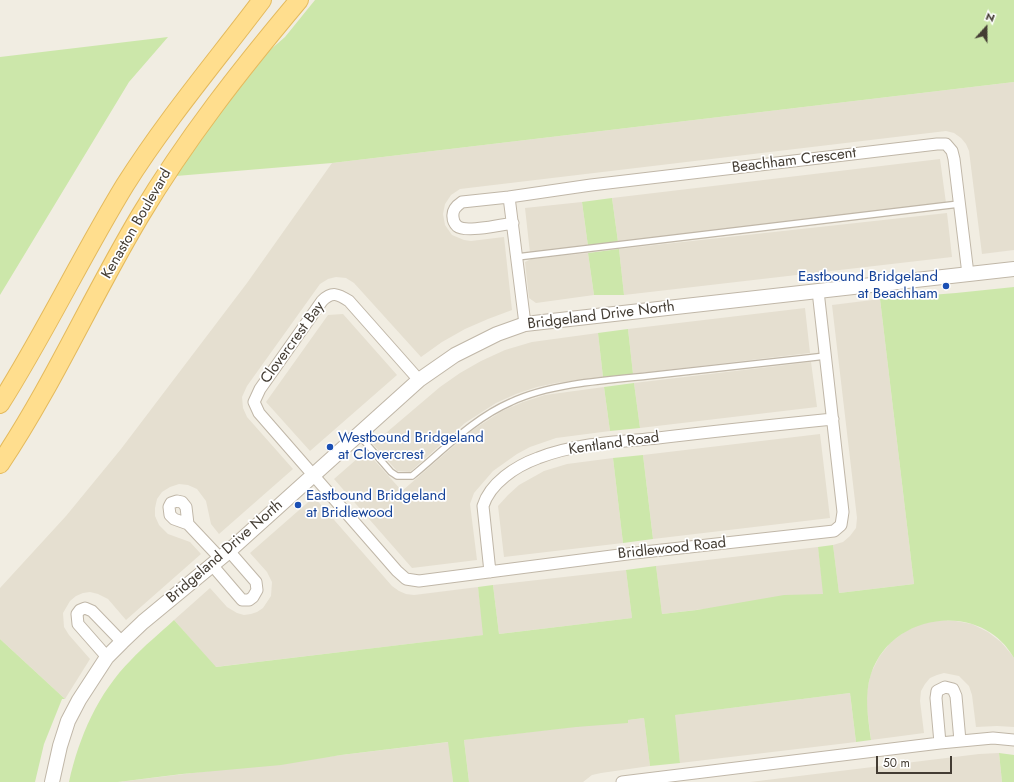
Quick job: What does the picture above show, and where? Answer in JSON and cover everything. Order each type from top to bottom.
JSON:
[{"type":"main road","name":"Kenaston Boulevard","points":[[0,404],[31,353],[104,220],[133,173],[181,105],[262,0]]},
{"type":"main road","name":"Kenaston Boulevard","points":[[0,464],[39,400],[126,240],[168,170],[217,101],[299,0]]},
{"type":"street","name":"Beachham Crescent","points":[[513,223],[466,229],[457,226],[453,221],[452,213],[456,206],[462,202],[591,185],[946,144],[952,151],[968,274]]},
{"type":"street","points":[[509,196],[525,324]]},
{"type":"street","name":"Bridgeland Drive North","points":[[52,782],[60,746],[68,721],[79,700],[107,657],[143,622],[220,558],[419,380],[455,355],[497,334],[525,324],[1014,269]]},
{"type":"street","name":"Bridlewood Road","points":[[313,475],[396,571],[406,579],[419,581],[634,553],[834,531],[841,525],[844,512],[818,291]]},
{"type":"street","name":"Clovercrest Bay","points":[[313,475],[259,413],[254,402],[260,389],[317,308],[328,295],[335,294],[342,296],[349,301],[419,380]]},
{"type":"street","name":"Kentland Road","points":[[490,572],[483,506],[485,499],[499,482],[510,473],[538,458],[572,448],[621,441],[833,419]]},
{"type":"street","points":[[188,524],[220,558]]},
{"type":"street","points":[[107,657],[78,624],[77,614],[80,610],[85,608],[92,611],[122,642]]},
{"type":"street","points":[[940,743],[936,698],[937,691],[945,687],[953,689],[956,696],[960,741]]},
{"type":"street","points":[[622,782],[940,743],[993,738],[1014,740]]},
{"type":"lane","points":[[517,257],[958,204]]},
{"type":"lane","points":[[358,434],[391,472],[397,476],[412,476],[460,434],[486,415],[512,401],[534,392],[614,379],[825,356]]},
{"type":"shaded area","points":[[1014,82],[1014,250],[982,254],[969,151],[961,138],[954,133],[946,131],[460,189],[451,195],[445,204],[443,214],[445,225],[452,235],[464,240],[471,241],[504,237],[512,310],[465,329],[442,342],[421,357],[354,283],[346,278],[336,277],[328,279],[320,284],[247,386],[242,397],[243,408],[247,417],[293,469],[219,534],[211,524],[206,501],[197,489],[188,485],[179,484],[162,492],[157,499],[155,508],[155,516],[159,525],[168,534],[190,542],[201,554],[126,620],[108,599],[98,594],[90,592],[83,593],[70,601],[63,613],[64,627],[90,659],[65,699],[0,639],[0,588],[66,516],[121,449],[247,283],[332,163]]},
{"type":"shaded area","points":[[940,159],[946,203],[618,242],[612,198]]},
{"type":"shaded area","points":[[582,202],[588,246],[530,253],[525,208]]},
{"type":"shaded area","points":[[947,213],[952,257],[624,295],[619,249]]},
{"type":"shaded area","points":[[588,253],[594,295],[536,303],[529,298],[525,262],[531,259]]},
{"type":"shaded area","points":[[880,299],[914,584],[839,593],[833,545],[843,542],[850,536],[856,528],[857,518],[832,305]]},
{"type":"shaded area","points":[[805,308],[810,353],[633,374],[628,329]]},
{"type":"shaded area","points":[[343,314],[397,375],[310,451],[266,402],[328,315]]},
{"type":"shaded area","points":[[598,333],[603,377],[537,387],[496,403],[465,423],[410,472],[397,471],[373,444],[440,387],[481,361],[505,350],[532,342]]},
{"type":"shaded area","points":[[811,362],[817,407],[640,428],[634,383]]},
{"type":"shaded area","points":[[604,387],[610,431],[556,438],[530,447],[517,454],[493,471],[474,493],[470,504],[477,560],[412,568],[334,479],[366,451],[402,491],[471,431],[502,411],[545,395]]},
{"type":"shaded area","points":[[820,434],[830,518],[653,539],[643,455]]},
{"type":"shaded area","points":[[613,458],[623,543],[504,557],[498,506],[519,485],[544,471],[567,464]]},
{"type":"shaded area","points":[[314,497],[392,586],[399,591],[414,595],[478,587],[484,635],[215,667],[174,620],[210,588],[227,607],[237,613],[244,615],[251,614],[263,608],[271,596],[272,582],[267,572],[250,553]]},
{"type":"shaded area","points":[[818,547],[824,595],[662,614],[656,566]]},
{"type":"shaded area","points":[[626,570],[632,618],[499,634],[493,585]]},
{"type":"shaded area","points":[[938,620],[972,624],[988,632],[1001,642],[1012,655],[1014,658],[1014,727],[976,727],[972,695],[969,686],[959,676],[944,673],[930,678],[921,691],[920,701],[924,733],[871,740],[867,709],[867,691],[871,673],[879,657],[890,643],[904,632],[920,624]]},
{"type":"shaded area","points":[[850,693],[856,742],[680,763],[674,715]]},
{"type":"shaded area","points":[[644,718],[650,766],[592,775],[583,782],[469,782],[464,740]]},
{"type":"shaded area","points":[[449,742],[453,782],[118,782]]},
{"type":"shaded area","points":[[999,753],[1002,782],[750,782],[979,754]]},
{"type":"green space","points":[[315,0],[1014,0],[1014,82],[332,163],[176,176],[218,116],[270,50],[285,37]]},
{"type":"green space","points":[[168,37],[129,82],[0,295],[0,57]]},
{"type":"green space","points":[[612,198],[618,242],[588,246],[582,202]]},
{"type":"green space","points":[[619,249],[624,295],[594,295],[588,253]]},
{"type":"green space","points":[[1014,287],[1014,658],[999,639],[981,627],[960,621],[938,621],[917,626],[897,637],[882,653],[871,674],[867,707],[871,740],[856,742],[850,693],[675,715],[680,763],[650,766],[644,718],[628,720],[628,723],[576,727],[464,740],[469,782],[453,782],[448,742],[341,755],[281,765],[182,774],[118,782],[69,782],[84,732],[91,716],[109,687],[119,673],[136,655],[174,620],[216,667],[483,635],[478,587],[493,585],[499,634],[632,618],[626,570],[656,566],[662,614],[697,610],[784,595],[823,594],[818,547],[833,545],[839,593],[914,584],[880,299]]},
{"type":"green space","points":[[628,329],[633,374],[603,377],[598,333]]},
{"type":"green space","points":[[634,383],[640,428],[610,431],[604,387]]},
{"type":"green space","points":[[643,455],[653,539],[623,543],[613,458]]},
{"type":"green space","points":[[0,639],[65,699],[62,699],[44,744],[35,782],[0,782]]},
{"type":"green space","points":[[999,753],[1014,755],[1014,782],[1002,782]]},
{"type":"place","name":"Eastbound Bridgeland at Beachham","points":[[946,286]]},
{"type":"place","name":"Westbound Bridgeland at Clovercrest","points":[[330,447]]},
{"type":"place","name":"Eastbound Bridgeland at Bridlewood","points":[[298,505]]}]
